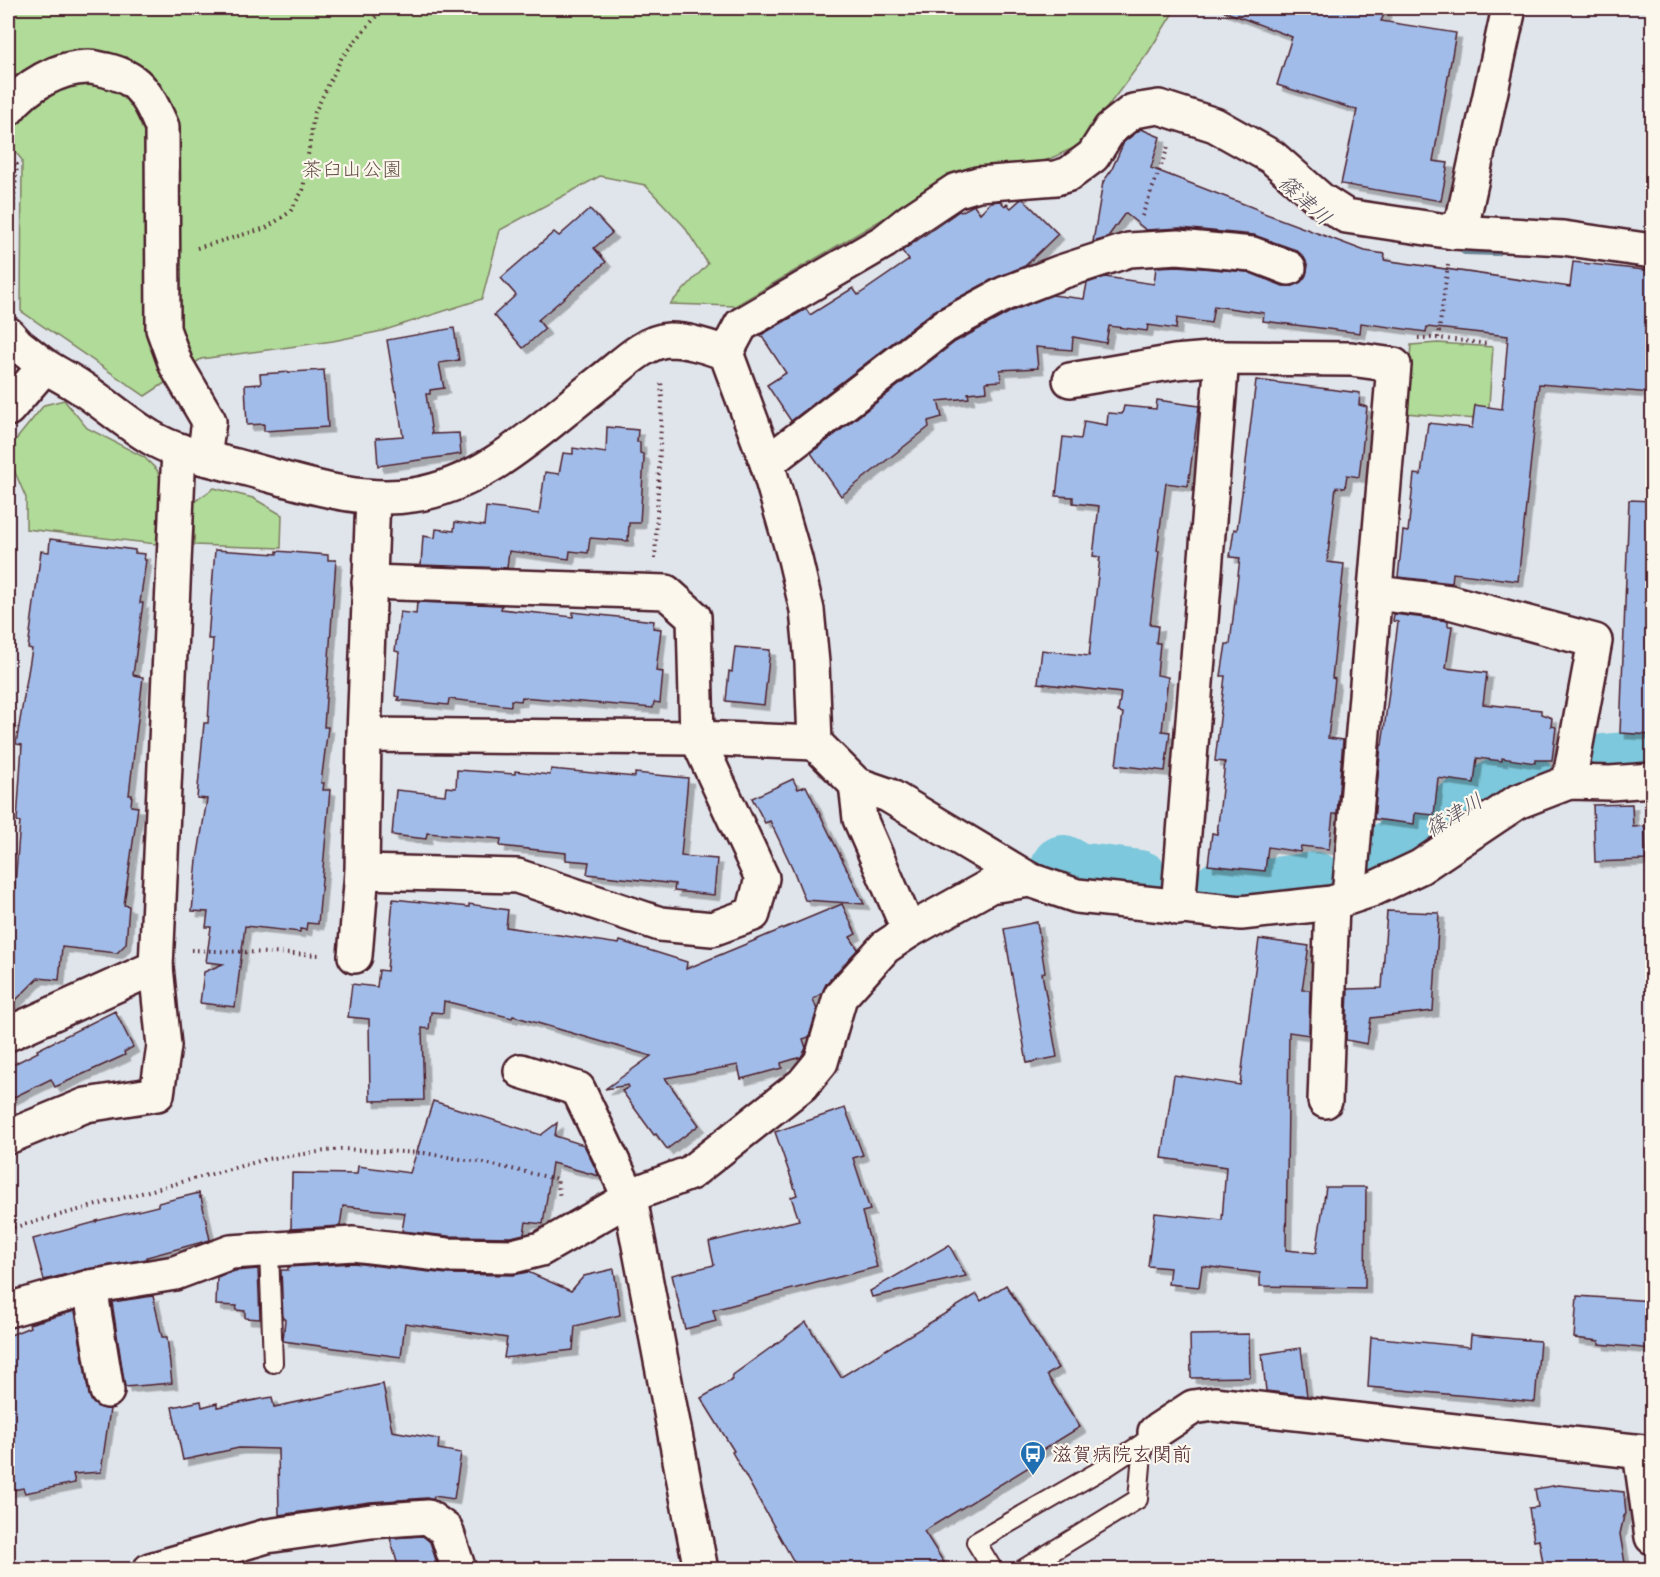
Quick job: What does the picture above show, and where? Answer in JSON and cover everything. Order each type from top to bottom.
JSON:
[{"type":"street","points":[[1453,232],[1464,215],[1509,8]]},
{"type":"street","points":[[8,109],[14,101],[37,84],[63,70],[89,66],[120,74],[135,83],[150,101],[162,127],[163,329],[176,365],[209,421],[192,454],[156,967],[164,1046],[157,1094],[86,1105],[8,1137]]},
{"type":"street","points":[[815,743],[812,663],[807,610],[795,559],[767,463],[726,353],[741,325],[885,241],[910,220],[955,190],[978,184],[1056,178],[1069,174],[1093,156],[1110,129],[1133,111],[1159,107],[1215,125],[1272,157],[1321,200],[1346,216],[1453,232],[1563,238],[1653,251]]},
{"type":"street","points":[[767,463],[945,326],[1004,294],[1061,272],[1129,250],[1178,247],[1252,254],[1289,268]]},
{"type":"street","points":[[8,334],[45,366],[80,387],[151,438],[192,454],[326,489],[373,497],[413,495],[454,485],[494,464],[647,347],[668,340],[707,346],[726,353]]},
{"type":"street","points":[[1070,380],[1175,362],[1222,358],[1352,358],[1394,364],[1376,592],[1341,900],[1325,1101]]},
{"type":"street","points":[[1178,908],[1222,358]]},
{"type":"street","points":[[8,409],[45,366]]},
{"type":"street","points":[[341,956],[362,872],[364,735],[373,497]]},
{"type":"street","points":[[362,872],[517,876],[660,924],[712,929],[753,914],[762,878],[697,738],[694,617],[666,592],[369,582]]},
{"type":"street","points":[[1376,592],[1450,602],[1595,641],[1569,782]]},
{"type":"street","points":[[364,735],[697,738],[815,743],[856,784],[888,795],[1030,880],[1077,896],[1241,913],[1341,900],[1371,890],[1420,867],[1517,802],[1569,782],[1610,783],[1653,780]]},
{"type":"street","points":[[856,784],[860,819],[909,931]]},
{"type":"street","points":[[8,1310],[90,1287],[175,1273],[231,1252],[353,1244],[447,1255],[513,1256],[541,1249],[642,1191],[690,1173],[803,1084],[820,1062],[840,997],[885,947],[990,886],[1030,880]]},
{"type":"street","points":[[8,1034],[156,967]]},
{"type":"street","points":[[521,1071],[578,1089],[630,1198],[701,1569]]},
{"type":"street","points":[[90,1287],[107,1391]]},
{"type":"street","points":[[1149,1437],[1193,1407],[1214,1404],[1646,1453],[1653,1537]]},
{"type":"street","points":[[150,1569],[267,1536],[371,1521],[428,1517],[446,1530],[459,1569]]},
{"type":"lane","points":[[269,1250],[273,1363]]},
{"type":"lane","points":[[993,1569],[976,1542],[1108,1466],[1149,1437]]},
{"type":"lane","points":[[1022,1569],[1138,1499],[1149,1437]]},
{"type":"path","points":[[194,249],[266,228],[290,212],[303,190],[314,114],[342,57],[383,8]]},
{"type":"path","points":[[1129,250],[1181,113]]},
{"type":"path","points":[[8,155],[17,165],[8,273]]},
{"type":"path","points":[[1453,232],[1438,338],[1489,344]]},
{"type":"path","points":[[654,591],[661,379]]},
{"type":"path","points":[[210,951],[341,956]]},
{"type":"path","points":[[8,1229],[267,1159],[341,1149],[424,1153],[557,1179],[566,1235]]},
{"type":"green space","name":"茶臼山公園","points":[[8,8],[1176,8],[1148,53],[1078,146],[1036,165],[949,180],[735,306],[670,304],[708,264],[684,226],[645,185],[600,176],[500,230],[482,299],[382,331],[333,341],[201,359],[145,396],[21,311],[22,160],[8,143]]},
{"type":"green space","points":[[1438,343],[1493,347],[1488,420],[1405,413],[1411,345]]},
{"type":"green space","points":[[64,400],[87,428],[144,457],[157,470],[162,484],[156,544],[26,529],[26,498],[11,463],[14,442],[44,405]]},
{"type":"green space","points":[[214,488],[253,498],[282,515],[281,548],[194,545],[194,502]]},
{"type":"building","points":[[1222,8],[1387,8],[1381,21],[1456,33],[1433,161],[1448,163],[1441,201],[1341,184],[1357,110],[1277,85],[1292,37],[1221,10]]},
{"type":"building","points":[[1141,129],[1160,137],[1151,168],[1365,251],[1385,254],[1384,260],[1570,287],[1573,262],[1653,271],[1653,393],[1539,384],[1518,581],[1453,573],[1452,583],[1398,577],[1403,531],[1408,532],[1414,474],[1421,475],[1428,423],[1472,428],[1475,405],[1502,409],[1508,336],[1427,327],[1426,332],[1361,323],[1360,333],[1263,321],[1264,313],[1214,306],[1211,323],[1177,318],[1176,329],[1148,325],[1147,331],[1109,326],[1106,343],[1073,337],[1072,350],[1036,347],[1038,368],[1000,370],[1001,381],[986,382],[987,391],[968,393],[969,398],[938,401],[942,417],[928,421],[929,427],[841,496],[811,453],[955,342],[1012,311],[1052,295],[1084,299],[1087,283],[1105,277],[1154,284],[1156,267],[1178,266],[1248,272],[1283,286],[1293,286],[1301,282],[1308,266],[1303,256],[1296,250],[1254,235],[1180,228],[1146,230],[1125,213],[1107,238],[1093,242],[1103,182],[1111,171],[1124,142]]},
{"type":"building","points":[[1023,199],[1058,234],[1025,266],[995,278],[934,311],[791,421],[767,385],[786,373],[761,335],[806,309],[810,315],[853,288],[858,295],[909,260],[902,251],[959,211],[974,205],[980,213],[991,202],[1000,201],[1011,208]]},
{"type":"building","points":[[590,209],[612,233],[594,248],[606,262],[538,320],[545,329],[523,348],[494,315],[516,295],[501,278],[554,232],[559,236]]},
{"type":"building","points":[[454,328],[459,360],[439,363],[444,388],[430,390],[430,394],[426,394],[432,434],[459,433],[461,454],[378,466],[376,438],[403,436],[387,340]]},
{"type":"building","points":[[324,370],[328,427],[264,431],[264,424],[247,425],[245,385],[261,384],[260,374]]},
{"type":"building","points":[[1256,380],[1360,393],[1359,405],[1367,407],[1359,477],[1347,475],[1345,488],[1336,487],[1327,562],[1344,564],[1328,738],[1343,740],[1337,814],[1333,814],[1329,849],[1301,846],[1300,852],[1268,847],[1265,871],[1208,865],[1212,833],[1217,834],[1225,762],[1215,761],[1225,676],[1221,676],[1226,644],[1230,644],[1240,558],[1230,557],[1234,529],[1237,530]]},
{"type":"building","points":[[1157,400],[1199,406],[1188,486],[1166,483],[1150,625],[1158,626],[1156,643],[1160,643],[1157,675],[1168,677],[1162,731],[1170,732],[1165,771],[1116,765],[1123,713],[1118,712],[1121,693],[1038,683],[1042,650],[1089,656],[1100,557],[1093,556],[1099,506],[1073,503],[1073,497],[1056,496],[1063,437],[1081,439],[1084,421],[1107,425],[1108,413],[1122,414],[1124,406],[1156,409]]},
{"type":"building","points":[[607,427],[638,430],[637,442],[640,442],[640,453],[644,458],[640,523],[629,523],[628,541],[590,538],[588,553],[570,551],[569,559],[509,551],[507,568],[421,565],[423,536],[435,538],[436,529],[454,531],[455,522],[484,526],[486,507],[539,514],[545,472],[559,474],[563,453],[573,454],[573,448],[606,453]]},
{"type":"building","points":[[1629,500],[1653,501],[1653,735],[1620,733]]},
{"type":"building","points":[[50,539],[135,550],[135,553],[145,554],[140,603],[143,603],[133,675],[143,677],[129,795],[132,795],[131,806],[138,807],[124,905],[129,906],[126,944],[117,953],[62,947],[59,980],[38,978],[8,1008],[8,972],[20,822],[17,821],[22,745],[16,744],[32,649],[28,648],[41,551],[49,552]]},
{"type":"building","points":[[215,550],[328,555],[328,560],[336,560],[324,727],[328,727],[321,783],[324,783],[323,790],[330,790],[318,924],[307,923],[306,930],[300,929],[300,932],[245,926],[235,1007],[200,1003],[204,972],[223,964],[206,962],[211,927],[206,927],[208,912],[192,911],[197,860],[207,799],[197,798],[204,723],[208,723],[213,639],[208,639]]},
{"type":"building","points":[[417,602],[502,605],[501,609],[573,617],[573,612],[654,621],[653,628],[661,629],[656,671],[663,672],[660,703],[654,702],[653,708],[522,697],[521,701],[511,700],[511,706],[449,699],[448,705],[398,700],[399,697],[395,696],[399,652],[395,651],[400,612],[416,614]]},
{"type":"building","points":[[1394,614],[1448,621],[1448,626],[1452,626],[1446,668],[1487,673],[1483,704],[1541,710],[1541,714],[1552,718],[1551,726],[1556,727],[1552,760],[1535,760],[1535,763],[1502,758],[1502,761],[1477,758],[1474,783],[1438,778],[1434,815],[1415,813],[1414,824],[1374,819],[1381,745],[1398,622],[1393,621]]},
{"type":"building","points":[[735,647],[770,650],[764,705],[726,701],[729,671],[732,672]]},
{"type":"building","points":[[551,769],[635,777],[635,773],[688,778],[681,856],[717,859],[714,895],[674,891],[675,884],[587,874],[589,862],[566,860],[566,853],[500,846],[501,839],[427,833],[426,839],[392,835],[396,790],[445,795],[446,787],[456,788],[457,770],[515,774],[515,771],[550,775]]},
{"type":"building","points":[[793,779],[798,789],[806,786],[864,904],[805,900],[770,821],[765,823],[752,798]]},
{"type":"building","points":[[1632,804],[1633,827],[1645,826],[1646,860],[1595,862],[1593,805]]},
{"type":"building","points":[[393,899],[469,907],[469,904],[508,910],[506,927],[619,944],[620,941],[687,962],[686,969],[842,904],[856,934],[850,937],[858,949],[826,984],[822,993],[813,999],[817,1010],[809,1037],[803,1039],[806,1048],[801,1057],[781,1063],[782,1068],[741,1079],[738,1065],[665,1078],[699,1125],[667,1149],[622,1091],[629,1087],[628,1085],[605,1089],[651,1056],[513,1016],[512,1018],[444,1001],[443,1013],[431,1012],[429,1029],[422,1028],[424,1100],[370,1101],[369,1019],[348,1017],[352,984],[377,987],[379,970],[387,971]]},
{"type":"building","points":[[1387,911],[1439,913],[1433,1011],[1371,1018],[1367,1044],[1346,1040],[1348,989],[1382,988]]},
{"type":"building","points":[[1037,922],[1045,972],[1042,973],[1057,1057],[1027,1063],[1004,929]]},
{"type":"building","points":[[1259,939],[1309,946],[1302,990],[1310,990],[1309,1035],[1289,1032],[1286,1250],[1316,1253],[1326,1187],[1366,1187],[1365,1288],[1260,1286],[1260,1273],[1202,1266],[1199,1287],[1168,1284],[1170,1268],[1148,1266],[1155,1213],[1222,1220],[1226,1167],[1162,1158],[1174,1075],[1240,1085]]},
{"type":"building","points":[[115,1011],[133,1047],[124,1052],[125,1055],[55,1087],[51,1079],[8,1100],[8,1067]]},
{"type":"building","points":[[433,1101],[541,1135],[557,1123],[555,1136],[584,1145],[599,1176],[552,1163],[543,1224],[526,1222],[524,1234],[511,1237],[448,1236],[402,1231],[405,1213],[343,1206],[340,1226],[291,1229],[292,1173],[357,1174],[358,1166],[410,1173]]},
{"type":"building","points":[[845,1108],[863,1155],[853,1158],[870,1210],[862,1212],[877,1267],[713,1310],[716,1321],[685,1329],[672,1275],[714,1265],[709,1242],[799,1220],[791,1197],[797,1195],[775,1132]]},
{"type":"building","points":[[199,1193],[210,1240],[147,1257],[147,1259],[87,1269],[44,1280],[33,1239]]},
{"type":"building","points":[[949,1245],[966,1276],[872,1297],[870,1291]]},
{"type":"building","points":[[353,1263],[447,1274],[513,1275],[528,1272],[571,1291],[584,1276],[614,1269],[620,1315],[575,1326],[573,1350],[504,1358],[507,1338],[405,1323],[401,1357],[283,1341],[285,1319],[283,1319],[281,1270],[288,1270],[288,1267]]},
{"type":"building","points":[[258,1269],[260,1319],[245,1318],[245,1311],[236,1310],[237,1306],[216,1305],[217,1277],[235,1271]]},
{"type":"building","points":[[1006,1285],[1058,1368],[1047,1375],[1080,1427],[1026,1460],[1029,1467],[924,1531],[948,1569],[798,1569],[732,1452],[734,1451],[701,1398],[732,1380],[733,1375],[806,1322],[841,1377],[977,1294],[981,1301]]},
{"type":"building","points":[[153,1296],[162,1337],[167,1337],[172,1383],[125,1387],[112,1302]]},
{"type":"building","points":[[1577,1296],[1653,1301],[1653,1349],[1599,1344],[1599,1341],[1574,1338]]},
{"type":"building","points":[[75,1311],[89,1395],[93,1403],[100,1408],[110,1409],[101,1472],[73,1474],[75,1483],[25,1493],[23,1488],[8,1491],[8,1336],[30,1327],[29,1324]]},
{"type":"building","points":[[1249,1334],[1250,1377],[1191,1378],[1190,1335]]},
{"type":"building","points":[[1471,1335],[1540,1341],[1535,1402],[1368,1387],[1371,1337],[1470,1347]]},
{"type":"building","points":[[1301,1348],[1307,1396],[1266,1391],[1262,1354]]},
{"type":"building","points":[[383,1384],[392,1431],[439,1439],[438,1449],[461,1453],[454,1499],[434,1496],[433,1500],[427,1498],[370,1502],[279,1515],[278,1449],[239,1448],[183,1460],[172,1407],[201,1401],[202,1407],[217,1403],[217,1407],[272,1397],[274,1407]]},
{"type":"building","points":[[1558,1485],[1624,1492],[1626,1514],[1620,1534],[1626,1569],[1544,1569],[1539,1540],[1534,1541],[1529,1508],[1538,1507],[1535,1489]]},
{"type":"building","points":[[423,1536],[430,1542],[439,1569],[399,1569],[390,1538]]},
{"type":"waterway","points":[[1465,250],[1497,251]]},
{"type":"waterway","name":"篠津川","points":[[1604,766],[1652,762]]},
{"type":"waterway","name":"篠津川","points":[[1388,854],[1487,795],[1522,780]]},
{"type":"waterway","name":"篠津川","points":[[1063,867],[1077,874],[1139,882]]},
{"type":"waterway","name":"篠津川","points":[[1223,891],[1244,893],[1315,884]]},
{"type":"place","name":"滋賀病院玄関前","points":[[1033,1477]]}]
